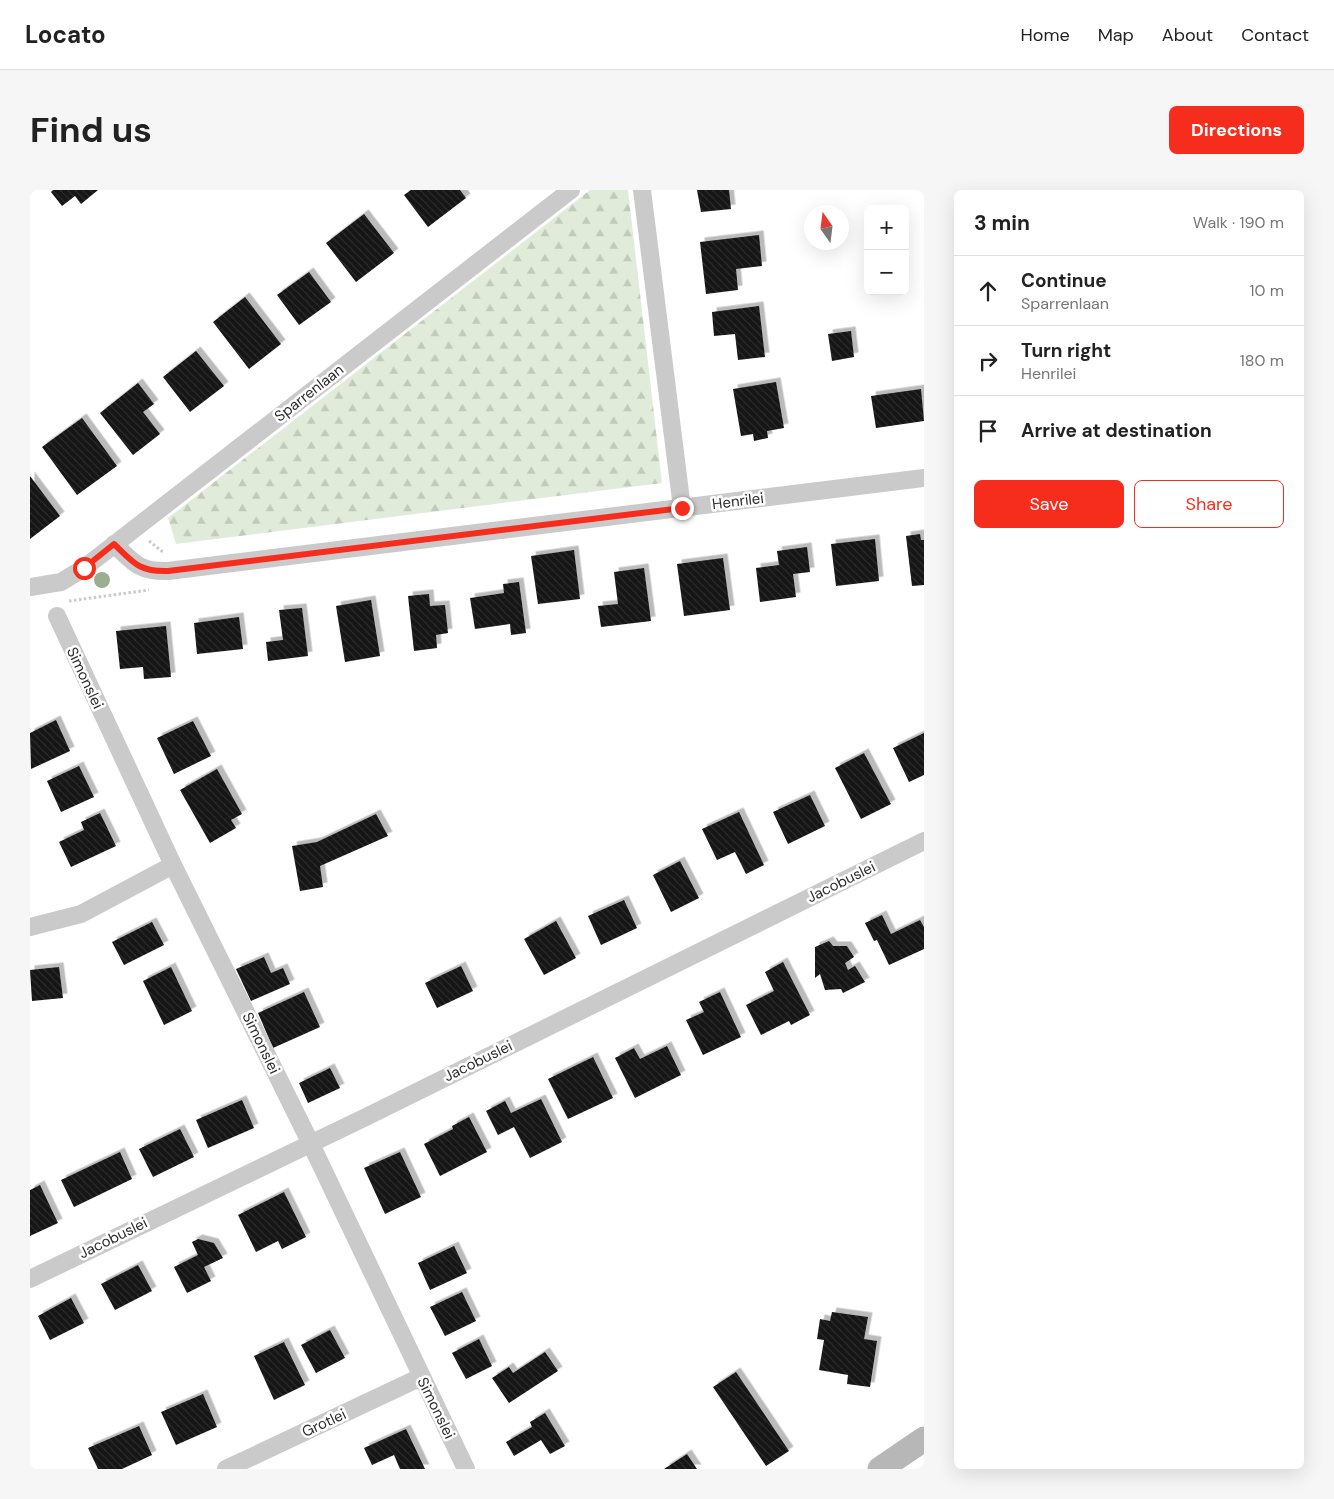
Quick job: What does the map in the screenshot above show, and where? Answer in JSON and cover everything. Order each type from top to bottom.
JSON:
[{"type":"street","name":"Sparrenlaan","points":[[36,587],[61,582],[76,573],[571,190]]},
{"type":"street","points":[[642,190],[682,508]]},
{"type":"street","name":"Henrilei","points":[[114,544],[141,568],[151,571],[168,571],[924,478]]},
{"type":"street","name":"Simonslei","points":[[57,616],[173,866],[310,1142],[466,1469]]},
{"type":"street","name":"Jacobuslei","points":[[30,1279],[310,1142],[368,1116],[924,841]]},
{"type":"street","points":[[30,927],[82,914],[173,866]]},
{"type":"street","name":"Grotlei","points":[[226,1469],[421,1377]]},
{"type":"street","points":[[880,1469],[924,1438]]},
{"type":"green space","points":[[590,190],[628,190],[662,483],[176,544],[168,518]]},
{"type":"building","points":[[53,190],[98,190],[81,204],[75,196],[62,206],[51,192]]},
{"type":"building","points":[[411,190],[460,190],[466,198],[428,227],[404,195]]},
{"type":"building","points":[[697,190],[729,190],[731,209],[701,212]]},
{"type":"building","points":[[364,214],[394,253],[356,282],[326,243]]},
{"type":"building","points":[[759,235],[762,266],[736,269],[738,290],[706,294],[700,242]]},
{"type":"building","points":[[309,272],[331,302],[299,325],[277,295]]},
{"type":"building","points":[[245,297],[281,344],[249,369],[213,322]]},
{"type":"building","points":[[759,306],[765,357],[738,360],[735,334],[714,336],[712,312]]},
{"type":"building","points":[[851,331],[854,357],[832,361],[828,334]]},
{"type":"building","points":[[196,351],[224,386],[190,412],[163,377]]},
{"type":"building","points":[[776,382],[784,428],[767,431],[768,438],[754,441],[753,434],[741,436],[733,389]]},
{"type":"building","points":[[138,383],[154,404],[143,412],[160,434],[133,455],[100,413]]},
{"type":"building","points":[[921,389],[924,421],[876,428],[871,396]]},
{"type":"building","points":[[82,418],[117,466],[77,495],[42,447]]},
{"type":"building","points":[[30,476],[60,516],[30,539]]},
{"type":"building","points":[[920,534],[921,540],[924,540],[924,585],[912,586],[906,536]]},
{"type":"building","points":[[875,539],[879,581],[836,586],[831,544]]},
{"type":"building","points":[[807,547],[810,572],[793,574],[796,597],[760,602],[756,568],[779,565],[777,551]]},
{"type":"building","points":[[574,550],[580,599],[538,604],[531,556]]},
{"type":"building","points":[[723,558],[730,610],[684,616],[677,564]]},
{"type":"building","points":[[644,568],[651,621],[601,627],[598,606],[618,604],[614,572]]},
{"type":"building","points":[[519,582],[526,633],[511,635],[510,624],[475,629],[470,598],[504,593],[503,584]]},
{"type":"building","points":[[429,594],[430,606],[445,605],[448,633],[436,635],[437,648],[414,651],[408,596]]},
{"type":"building","points":[[371,600],[380,656],[345,662],[336,606]]},
{"type":"building","points":[[302,608],[308,656],[268,661],[266,642],[283,640],[279,610]]},
{"type":"building","points":[[239,617],[243,649],[197,654],[194,623]]},
{"type":"building","points":[[166,626],[171,677],[144,679],[143,667],[120,669],[116,631]]},
{"type":"building","points":[[56,720],[70,751],[31,769],[30,733]]},
{"type":"building","points":[[193,721],[211,756],[174,774],[157,738]]},
{"type":"building","points":[[924,733],[924,775],[909,782],[893,748]]},
{"type":"building","points":[[864,753],[891,804],[861,819],[835,768]]},
{"type":"building","points":[[79,766],[94,797],[61,812],[47,781]]},
{"type":"building","points":[[217,769],[242,814],[231,820],[236,828],[210,843],[180,790]]},
{"type":"building","points":[[810,795],[825,826],[788,844],[773,812]]},
{"type":"building","points":[[739,812],[764,865],[746,874],[735,852],[717,860],[702,829]]},
{"type":"building","points":[[100,813],[116,846],[71,867],[59,842],[84,830],[81,822]]},
{"type":"building","points":[[376,814],[388,836],[320,866],[323,887],[300,891],[292,846],[317,842]]},
{"type":"building","points":[[680,861],[699,898],[671,912],[653,875]]},
{"type":"building","points":[[624,900],[637,928],[601,945],[588,916]]},
{"type":"building","points":[[882,915],[891,934],[920,920],[924,927],[924,949],[889,965],[877,940],[874,941],[865,923]]},
{"type":"building","points":[[556,921],[576,958],[544,975],[524,939]]},
{"type":"building","points":[[152,922],[164,945],[124,965],[112,942]]},
{"type":"building","points":[[829,941],[833,946],[847,946],[854,957],[845,963],[848,970],[855,966],[865,982],[843,993],[841,989],[825,990],[820,974],[815,978],[815,947]]},
{"type":"building","points":[[264,957],[271,973],[283,968],[290,984],[251,1001],[236,969]]},
{"type":"building","points":[[783,962],[810,1015],[791,1025],[789,1021],[761,1035],[746,1005],[774,991],[765,972]]},
{"type":"building","points":[[461,966],[473,991],[437,1008],[425,983]]},
{"type":"building","points":[[59,967],[63,998],[32,1001],[30,970]]},
{"type":"building","points":[[171,967],[192,1011],[164,1025],[143,981]]},
{"type":"building","points":[[304,992],[320,1027],[273,1048],[258,1013]]},
{"type":"building","points":[[720,992],[741,1037],[703,1055],[686,1020],[704,1012],[699,1002]]},
{"type":"building","points":[[667,1046],[681,1075],[635,1098],[615,1058],[634,1048],[640,1059]]},
{"type":"building","points":[[593,1057],[613,1098],[568,1119],[548,1079]]},
{"type":"building","points":[[330,1068],[340,1088],[308,1103],[299,1083]]},
{"type":"building","points":[[541,1099],[562,1142],[530,1158],[514,1127],[498,1135],[486,1111],[505,1101],[511,1113]]},
{"type":"building","points":[[242,1100],[254,1128],[208,1148],[196,1120]]},
{"type":"building","points":[[469,1117],[487,1152],[440,1176],[424,1144],[453,1129],[452,1126]]},
{"type":"building","points":[[180,1129],[194,1157],[153,1177],[139,1149]]},
{"type":"building","points":[[120,1152],[132,1179],[74,1207],[61,1180]]},
{"type":"building","points":[[400,1152],[421,1197],[385,1214],[364,1168]]},
{"type":"building","points":[[40,1185],[58,1223],[30,1236],[30,1190]]},
{"type":"building","points":[[284,1192],[306,1237],[282,1249],[278,1241],[256,1252],[238,1215]]},
{"type":"building","points":[[198,1239],[214,1243],[223,1258],[204,1267],[211,1281],[187,1293],[174,1267],[198,1255],[192,1242]]},
{"type":"building","points":[[454,1246],[467,1273],[430,1290],[418,1263]]},
{"type":"building","points":[[138,1265],[152,1291],[115,1310],[101,1284]]},
{"type":"building","points":[[462,1292],[476,1321],[445,1336],[430,1307]]},
{"type":"building","points":[[71,1298],[84,1323],[50,1340],[38,1316]]},
{"type":"building","points":[[832,1312],[868,1317],[864,1339],[877,1341],[870,1387],[847,1384],[848,1375],[819,1370],[824,1340],[817,1339],[820,1319],[830,1321]]},
{"type":"building","points":[[330,1330],[345,1358],[316,1373],[301,1345]]},
{"type":"building","points":[[479,1339],[492,1366],[466,1379],[452,1353]]},
{"type":"building","points":[[284,1342],[305,1385],[274,1400],[254,1356]]},
{"type":"building","points":[[545,1352],[558,1371],[509,1403],[492,1378],[509,1367],[513,1373]]},
{"type":"building","points":[[736,1372],[789,1451],[766,1466],[713,1387]]},
{"type":"building","points":[[203,1394],[217,1427],[176,1445],[161,1412]]},
{"type":"building","points":[[545,1413],[565,1446],[550,1454],[541,1440],[514,1456],[506,1442],[532,1427],[530,1422]]},
{"type":"building","points":[[139,1426],[152,1455],[122,1469],[98,1469],[88,1448]]},
{"type":"building","points":[[406,1429],[425,1469],[400,1469],[394,1455],[372,1465],[364,1448]]},
{"type":"building","points":[[687,1454],[697,1469],[664,1469]]},
{"type":"route","points":[[84,568],[114,544],[141,568],[151,571],[168,571],[682,508]]}]
